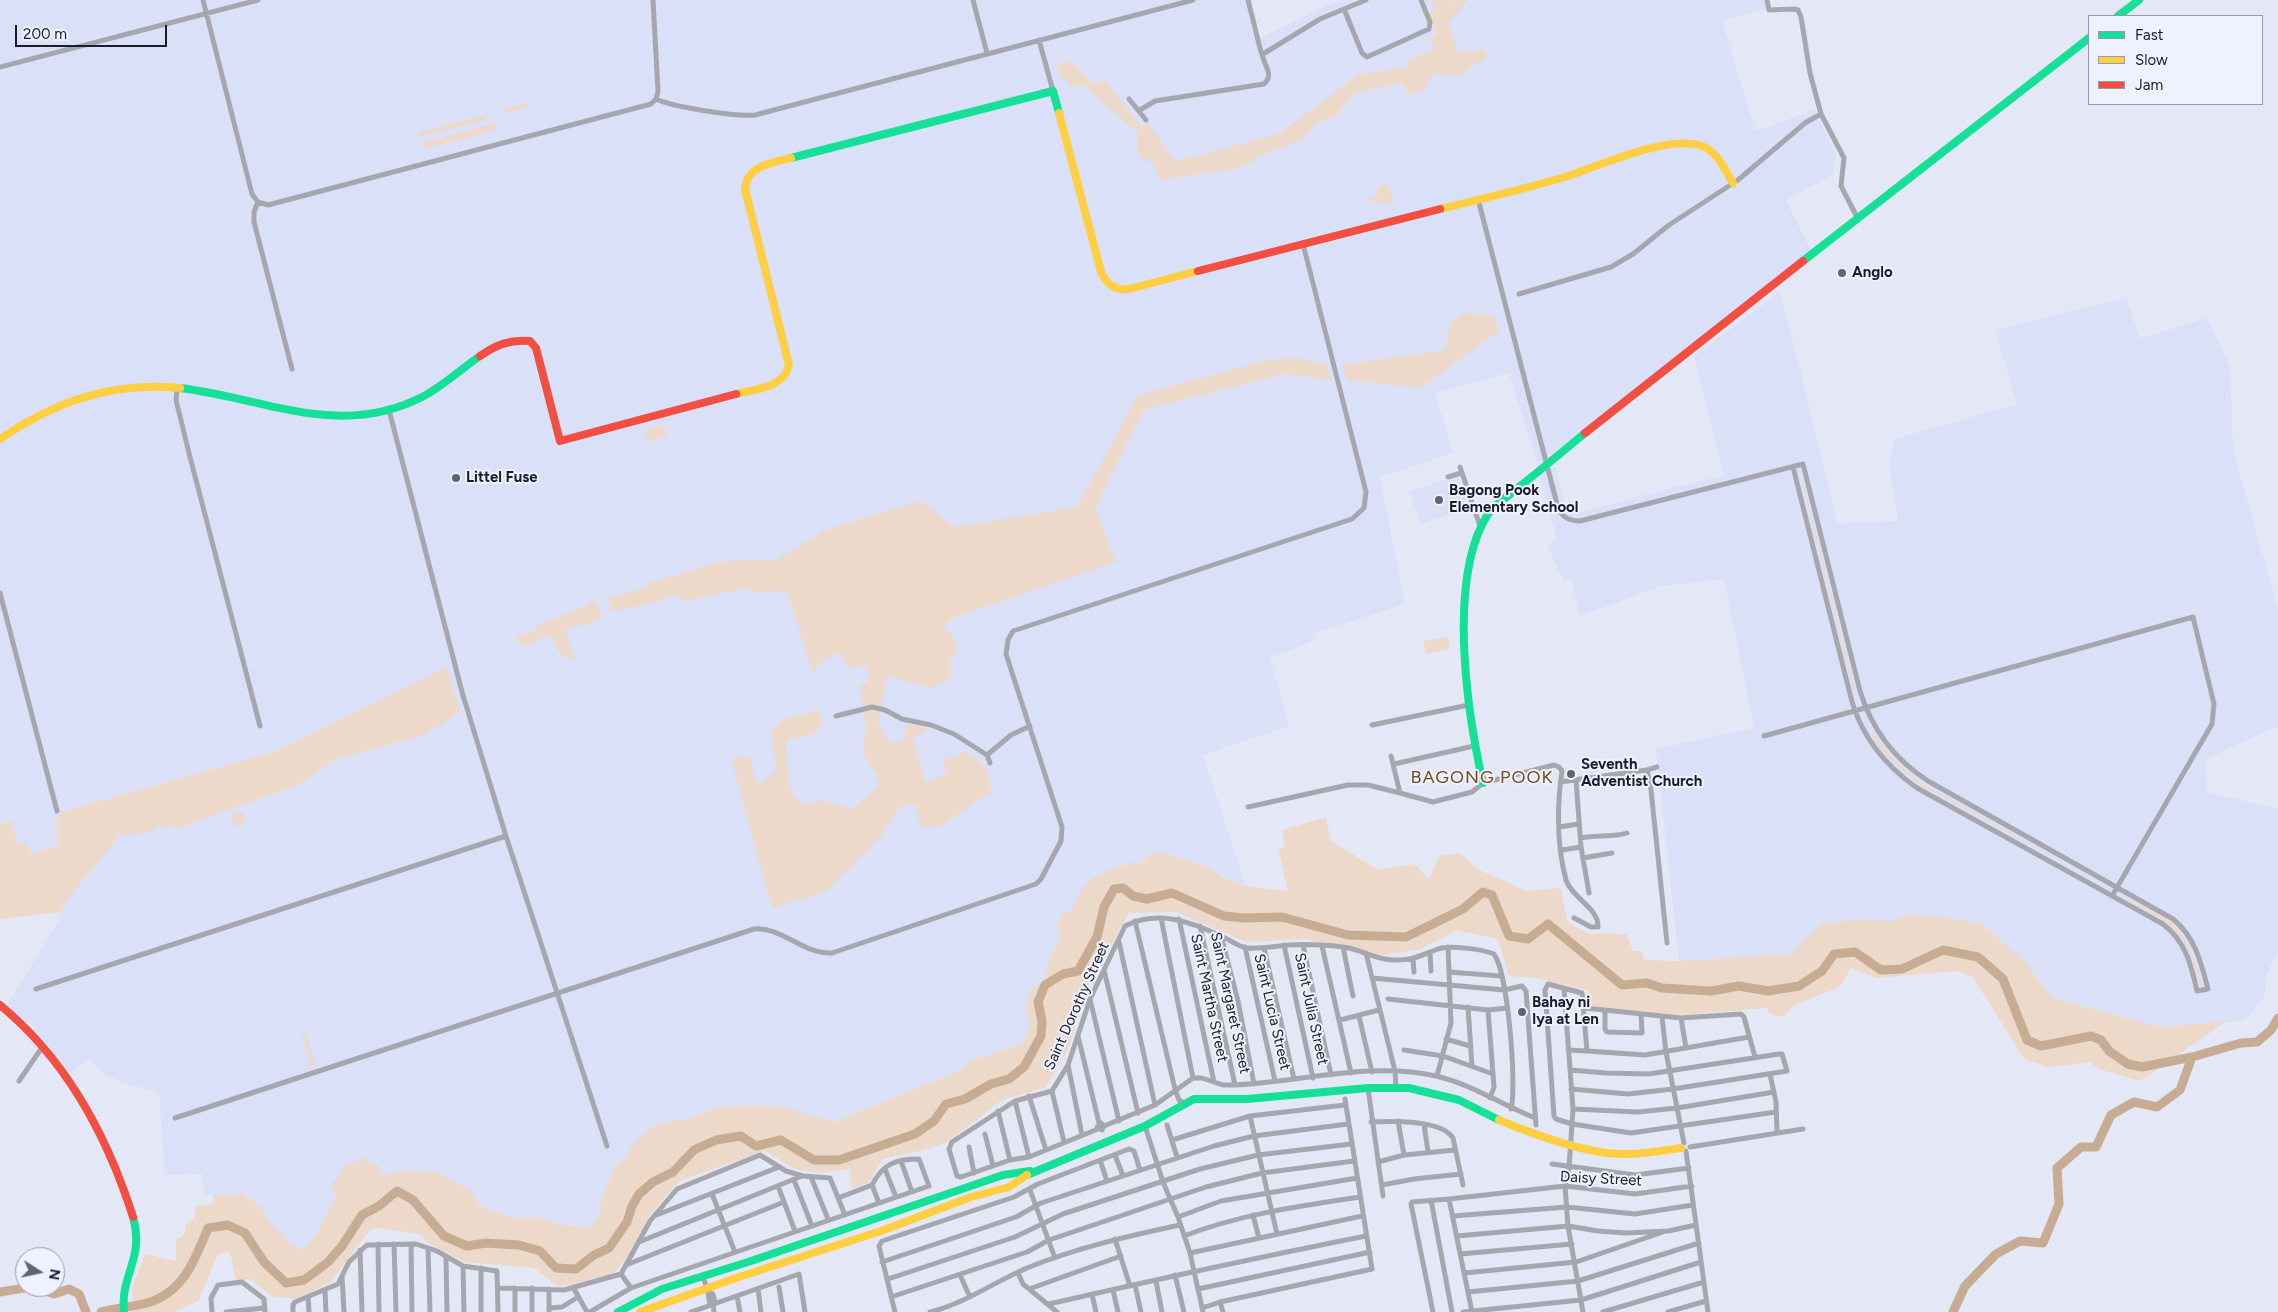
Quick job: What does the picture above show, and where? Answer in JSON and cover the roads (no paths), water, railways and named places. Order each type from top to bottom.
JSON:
[{"type":"street","points":[[203,0],[252,194],[258,202],[271,204],[647,106],[656,99],[658,90],[653,0]]},
{"type":"street","points":[[0,67],[258,0]]},
{"type":"street","points":[[974,0],[987,53]]},
{"type":"street","points":[[656,99],[670,104],[739,115],[755,115],[1193,0]]},
{"type":"street","points":[[1140,110],[1155,101],[1264,84],[1269,74],[1248,0]]},
{"type":"street","points":[[1262,53],[1320,19],[1366,0]]},
{"type":"street","points":[[1344,9],[1362,53],[1367,57],[1429,28],[1430,22],[1421,0]]},
{"type":"street","points":[[1767,0],[1769,10],[1787,8],[1798,10],[1805,35],[1810,73],[1821,114],[1844,158],[1841,186],[1858,219]]},
{"type":"street","points":[[2119,15],[2139,0]]},
{"type":"street","points":[[1483,783],[1474,746],[1464,657],[1470,562],[1480,526],[1489,512],[1546,463],[1651,379],[2088,39]]},
{"type":"street","points":[[1039,40],[1101,272],[1111,286],[1119,290],[1571,175],[1651,149],[1698,144],[1714,153],[1733,183]]},
{"type":"street","points":[[0,439],[18,426],[48,410],[85,396],[129,388],[176,388],[316,416],[342,417],[389,410],[432,391],[488,350],[505,343],[522,340],[530,341],[536,348],[560,441],[778,383],[785,378],[789,365],[744,194],[745,183],[750,173],[764,165],[1053,91]]},
{"type":"street","points":[[1129,99],[1140,110],[1146,120]]},
{"type":"street","points":[[1519,294],[1622,261],[1669,225],[1733,183],[1804,122],[1821,114]]},
{"type":"street","points":[[1478,199],[1559,511],[1566,518],[1576,521],[1804,464],[1866,707],[1886,744],[1915,773],[2162,911],[2181,926],[2196,949],[2208,989],[2197,991],[2188,956],[2174,934],[2156,920],[1912,784],[1891,767],[1879,753],[1862,727],[1855,710],[1793,467]]},
{"type":"street","points":[[258,202],[254,212],[254,222],[292,369]]},
{"type":"street","points":[[175,1118],[756,929],[768,931],[817,951],[832,953],[1033,886],[1041,879],[1060,841],[1062,831],[1006,654],[1008,640],[1016,629],[1352,519],[1363,510],[1366,502],[1366,492],[1302,244]]},
{"type":"street","points":[[176,388],[176,400],[189,453],[260,726]]},
{"type":"street","points":[[389,410],[459,684],[506,836],[607,1146]]},
{"type":"street","points":[[1448,477],[1460,470],[1480,526]]},
{"type":"street","points":[[0,593],[56,811]]},
{"type":"street","points":[[1764,736],[2193,617],[2214,704],[2212,724],[2112,896]]},
{"type":"street","points":[[1372,725],[1469,705]]},
{"type":"street","points":[[836,716],[878,707],[902,718],[946,730],[987,755],[990,763]]},
{"type":"street","points":[[987,755],[1004,740],[1030,726]]},
{"type":"street","points":[[1394,764],[1474,746]]},
{"type":"street","points":[[1391,756],[1400,793]]},
{"type":"street","points":[[1248,806],[1348,785],[1368,785],[1433,802],[1472,792],[1483,783],[1554,765],[1562,771],[1559,827],[1566,880],[1570,888],[1591,911],[1597,920],[1598,927],[1591,927],[1574,918]]},
{"type":"street","points":[[1560,782],[1657,767]]},
{"type":"street","points":[[1647,770],[1651,790],[1667,943]]},
{"type":"street","points":[[1576,780],[1581,847],[1589,893]]},
{"type":"street","points":[[1559,827],[1579,824]]},
{"type":"street","points":[[1581,838],[1612,834],[1620,836],[1627,833]]},
{"type":"street","points":[[36,989],[506,836]]},
{"type":"street","points":[[1562,850],[1581,847]]},
{"type":"street","points":[[1583,858],[1612,853]]},
{"type":"street","points":[[1161,918],[1192,1078]]},
{"type":"street","points":[[1184,1103],[1178,1100],[1175,1089],[1135,921],[1161,918],[1179,919],[1200,926],[1245,948],[1284,945],[1343,947],[1394,960],[1413,959],[1448,947],[1494,954],[1501,976],[1506,1008],[1514,1097],[1510,1109]]},
{"type":"street","name":"Saint Martha Street","points":[[1179,919],[1214,1082]]},
{"type":"street","name":"Saint Dorothy Street","points":[[974,1173],[961,1177],[957,1176],[950,1145],[1015,1101],[1052,1091],[1068,1065],[1090,999],[1119,942],[1125,926],[1135,921]]},
{"type":"street","name":"Saint Margaret Street","points":[[1200,926],[1235,1085]]},
{"type":"street","points":[[1222,936],[1238,1001],[1254,1084]]},
{"type":"street","points":[[1119,942],[1155,1105]]},
{"type":"street","name":"Saint Julia Street","points":[[1284,945],[1313,1078]]},
{"type":"street","points":[[1303,945],[1331,1075]]},
{"type":"street","points":[[1322,946],[1351,1073]]},
{"type":"street","points":[[1343,947],[1353,996]]},
{"type":"street","points":[[1437,1076],[1451,1023],[1448,947]]},
{"type":"street","name":"Saint Lucia Street","points":[[1245,948],[1275,1081]]},
{"type":"street","points":[[1264,948],[1294,1079]]},
{"type":"street","points":[[1430,953],[1431,971]]},
{"type":"street","points":[[1366,954],[1395,1071],[1396,1087]]},
{"type":"street","points":[[1413,959],[1414,972]]},
{"type":"street","points":[[1104,970],[1138,1113]]},
{"type":"street","points":[[1449,972],[1501,976]]},
{"type":"street","points":[[1372,978],[1504,990],[1522,986],[1526,991],[1536,1125]]},
{"type":"street","points":[[1587,1051],[1585,1008],[1582,992],[1548,984],[1545,990],[1554,1116],[1556,1119],[1572,1124],[1631,1133],[1776,1112]]},
{"type":"street","points":[[1564,988],[1572,1089],[1571,1145],[1566,1186],[1568,1226],[1576,1262],[1583,1312]]},
{"type":"street","points":[[1090,999],[1119,1121]]},
{"type":"street","points":[[1388,999],[1488,1010],[1506,1008]]},
{"type":"street","points":[[0,1005],[29,1029],[83,1102],[118,1175],[135,1227],[136,1256],[132,1271],[123,1287],[124,1312]]},
{"type":"street","points":[[1468,1007],[1472,1066]]},
{"type":"street","points":[[1585,1008],[1682,1018],[1741,1014],[1744,1017],[1755,1057]]},
{"type":"street","points":[[1340,1020],[1379,1010]]},
{"type":"street","points":[[1488,1010],[1493,1074],[1493,1092],[1490,1098]]},
{"type":"street","points":[[1605,1011],[1607,1032],[1642,1033],[1641,1014]]},
{"type":"street","points":[[1359,1016],[1372,1072]]},
{"type":"street","points":[[1662,1017],[1666,1052],[1692,1186],[1708,1312]]},
{"type":"street","points":[[1682,1018],[1686,1048]]},
{"type":"street","points":[[1078,1035],[1100,1126]]},
{"type":"street","points":[[1568,1050],[1646,1055],[1749,1037]]},
{"type":"street","points":[[1446,1039],[1470,1046]]},
{"type":"street","points":[[19,1081],[43,1046]]},
{"type":"street","points":[[1404,1050],[1443,1056],[1493,1074]]},
{"type":"street","points":[[1570,1070],[1615,1074],[1649,1074],[1782,1054],[1787,1071],[1628,1094],[1572,1089]]},
{"type":"street","points":[[1068,1065],[1082,1135]]},
{"type":"street","points":[[969,1147],[974,1173],[1010,1160],[1029,1157],[1100,1126],[1119,1121],[1155,1105],[1192,1078],[1202,1078],[1223,1085],[1235,1085],[1351,1073],[1395,1071],[1437,1076],[1490,1098],[1510,1109],[1535,1118]]},
{"type":"street","points":[[1770,1074],[1774,1092],[1777,1132]]},
{"type":"street","points":[[640,1312],[881,1231],[971,1197],[1009,1187],[1032,1171],[1145,1126],[1194,1099],[1247,1099],[1396,1087],[1444,1095],[1518,1128],[1571,1145],[1619,1154],[1658,1152],[1803,1129]]},
{"type":"street","points":[[1368,1088],[1371,1122],[1383,1196]]},
{"type":"street","points":[[1052,1091],[1064,1142]]},
{"type":"street","points":[[1572,1109],[1638,1112],[1677,1108],[1774,1092]]},
{"type":"street","points":[[1029,1096],[1046,1150]]},
{"type":"street","points":[[1015,1101],[1029,1157]]},
{"type":"street","points":[[1145,1126],[1159,1164],[1163,1182],[1178,1217],[1190,1253],[1202,1310],[1220,1302],[1370,1271],[1373,1268],[1362,1216],[1345,1102],[1250,1116],[1172,1140]]},
{"type":"street","points":[[998,1111],[1010,1160]]},
{"type":"street","points":[[1250,1116],[1277,1234]]},
{"type":"street","points":[[1371,1122],[1398,1121],[1444,1129],[1451,1134],[1463,1185]]},
{"type":"street","points":[[1398,1121],[1404,1155]]},
{"type":"street","points":[[882,1262],[1016,1217],[1036,1206],[1178,1157],[1254,1136],[1348,1124]]},
{"type":"street","points":[[1424,1124],[1428,1152]]},
{"type":"street","points":[[1167,1125],[1178,1157]]},
{"type":"street","points":[[985,1134],[993,1166]]},
{"type":"street","points":[[888,1279],[1015,1237],[1063,1214],[1200,1169],[1258,1155],[1351,1144]]},
{"type":"street","points":[[895,1312],[878,1245],[882,1241],[1030,1190],[1038,1184],[1132,1148],[1140,1170]]},
{"type":"street","points":[[1378,1162],[1404,1155],[1455,1150]]},
{"type":"street","points":[[1115,1155],[1123,1176]]},
{"type":"street","points":[[498,1288],[564,1290],[621,1274],[654,1216],[677,1189],[760,1156],[779,1167],[803,1176],[830,1178],[845,1215]]},
{"type":"street","points":[[573,1287],[588,1312],[630,1288],[929,1186],[919,1159],[887,1165],[879,1172],[872,1185],[838,1198]]},
{"type":"street","points":[[1100,1160],[1107,1181]]},
{"type":"street","points":[[891,1297],[1033,1250],[1048,1241],[1170,1201],[1206,1187],[1262,1173],[1354,1160]]},
{"type":"street","points":[[901,1162],[912,1192]]},
{"type":"street","points":[[1552,1164],[1569,1168],[1635,1175],[1689,1168]]},
{"type":"street","points":[[654,1216],[779,1167]]},
{"type":"street","points":[[885,1169],[896,1198]]},
{"type":"street","points":[[618,1312],[662,1289],[1003,1175],[1032,1171]]},
{"type":"street","points":[[1382,1185],[1414,1179],[1461,1174]]},
{"type":"street","points":[[639,1242],[803,1176]]},
{"type":"street","points":[[811,1177],[828,1219]]},
{"type":"street","points":[[1178,1217],[1221,1201],[1357,1178]]},
{"type":"street","points":[[794,1180],[812,1226]]},
{"type":"street","points":[[872,1185],[879,1203]]},
{"type":"street","points":[[778,1186],[795,1231]]},
{"type":"street","name":"Daisy Street","points":[[1431,1200],[1566,1186],[1635,1194],[1692,1186]]},
{"type":"street","points":[[1030,1190],[1055,1258]]},
{"type":"street","points":[[712,1194],[735,1252]]},
{"type":"street","points":[[1184,1236],[1212,1225],[1271,1210],[1360,1197]]},
{"type":"street","points":[[1449,1199],[1472,1311]]},
{"type":"street","points":[[1433,1312],[1411,1204],[1431,1200],[1452,1312]]},
{"type":"street","points":[[626,1265],[784,1202]]},
{"type":"street","points":[[1453,1216],[1567,1207],[1635,1214],[1693,1205]]},
{"type":"street","points":[[1253,1215],[1258,1238]]},
{"type":"street","points":[[1190,1253],[1362,1216]]},
{"type":"street","points":[[930,1312],[1055,1258],[1115,1238],[1180,1225]]},
{"type":"street","points":[[1464,1273],[1576,1262],[1668,1231],[1696,1225]]},
{"type":"street","points":[[1457,1236],[1568,1226],[1598,1232],[1668,1231]]},
{"type":"street","points":[[1048,1304],[1156,1281],[1195,1270],[1366,1236]]},
{"type":"street","points":[[1115,1238],[1140,1312]]},
{"type":"street","points":[[378,1244],[379,1312]]},
{"type":"street","points":[[394,1244],[396,1312]]},
{"type":"street","points":[[411,1244],[412,1312]]},
{"type":"street","points":[[293,1312],[294,1303],[338,1284],[349,1262],[360,1249],[367,1245],[411,1244],[428,1248],[464,1266],[497,1271],[498,1312]]},
{"type":"street","points":[[1460,1254],[1572,1244]]},
{"type":"street","points":[[1468,1292],[1578,1281],[1699,1244]]},
{"type":"street","points":[[428,1248],[430,1312]]},
{"type":"street","points":[[360,1249],[362,1312]]},
{"type":"street","points":[[1198,1289],[1370,1252]]},
{"type":"street","points":[[1029,1289],[1121,1256]]},
{"type":"street","points":[[446,1257],[447,1312]]},
{"type":"street","points":[[1462,1312],[1581,1300],[1701,1262]]},
{"type":"street","points":[[464,1266],[464,1312]]},
{"type":"street","points":[[481,1268],[481,1312]]},
{"type":"street","points":[[1018,1273],[1023,1284],[1057,1312]]},
{"type":"street","points":[[621,1274],[630,1288]]},
{"type":"street","points":[[691,1312],[800,1274],[805,1312]]},
{"type":"street","points":[[342,1275],[344,1312]]},
{"type":"street","points":[[960,1275],[970,1296]]},
{"type":"street","points":[[703,1276],[708,1290],[712,1294],[714,1312]]},
{"type":"street","points":[[1176,1276],[1184,1312]]},
{"type":"street","points":[[1156,1281],[1162,1312]]},
{"type":"street","points":[[212,1312],[211,1298],[218,1285],[242,1282],[264,1299],[264,1310],[226,1312]]},
{"type":"street","points":[[1603,1312],[1704,1282]]},
{"type":"street","points":[[779,1287],[783,1312]]},
{"type":"street","points":[[515,1288],[515,1312]]},
{"type":"street","points":[[532,1288],[532,1312]]},
{"type":"street","points":[[549,1289],[549,1310],[562,1307],[578,1297]]},
{"type":"street","points":[[758,1289],[762,1312]]},
{"type":"street","points":[[325,1290],[326,1312]]},
{"type":"street","points":[[1113,1290],[1118,1312]]},
{"type":"street","points":[[1092,1294],[1096,1312]]},
{"type":"street","points":[[738,1296],[740,1312]]},
{"type":"street","points":[[308,1297],[309,1312]]},
{"type":"street","points":[[1668,1312],[1706,1301]]},
{"type":"street","points":[[1220,1302],[1222,1312]]},
{"type":"waterway","points":[[101,1312],[147,1303],[170,1292],[186,1274],[208,1228],[228,1225],[245,1233],[264,1262],[286,1283],[304,1280],[328,1262],[342,1246],[362,1215],[379,1206],[397,1191],[413,1200],[444,1236],[467,1246],[486,1243],[519,1245],[540,1251],[556,1268],[576,1269],[594,1255],[609,1248],[627,1222],[632,1206],[639,1194],[653,1182],[673,1172],[694,1150],[716,1140],[741,1136],[756,1146],[781,1140],[814,1160],[839,1160],[915,1134],[934,1121],[946,1104],[965,1099],[991,1084],[1009,1079],[1024,1067],[1041,1036],[1042,1021],[1038,1002],[1045,985],[1063,974],[1078,971],[1097,937],[1104,907],[1114,889],[1123,888],[1133,896],[1147,899],[1172,893],[1224,916],[1244,918],[1282,917],[1348,935],[1406,937],[1463,909],[1483,892],[1492,895],[1509,936],[1528,939],[1548,924],[1622,985],[1647,983],[1662,988],[1711,991],[1739,986],[1768,991],[1799,986],[1822,971],[1834,954],[1855,952],[1881,970],[1902,969],[1943,950],[1978,957],[2003,979],[2027,1040],[2041,1046],[2091,1036],[2101,1040],[2109,1051],[2128,1064],[2142,1067],[2192,1057],[2241,1043],[2257,1042],[2271,1030],[2278,1018]]},
{"type":"waterway","points":[[1953,1312],[1965,1286],[1996,1254],[2020,1241],[2043,1243],[2059,1204],[2057,1168],[2081,1147],[2096,1147],[2111,1115],[2134,1102],[2157,1107],[2180,1090],[2192,1057]]},
{"type":"waterway","points":[[65,1290],[69,1289],[79,1294],[86,1312]]},
{"type":"waterway","points":[[0,1292],[15,1290]]},
{"type":"place","name":"Anglo","points":[[1842,273]]},
{"type":"place","name":"Littel Fuse","points":[[456,478]]},
{"type":"place","name":"Bagong Pook Elementary School","points":[[1439,500]]},
{"type":"place","name":"Seventh Adventist Church","points":[[1571,774]]},
{"type":"place","name":"Bahay ni Iya at Len","points":[[1522,1012]]},
{"type":"district","name":"BAGONG POOK","points":[[1482,778]]}]
